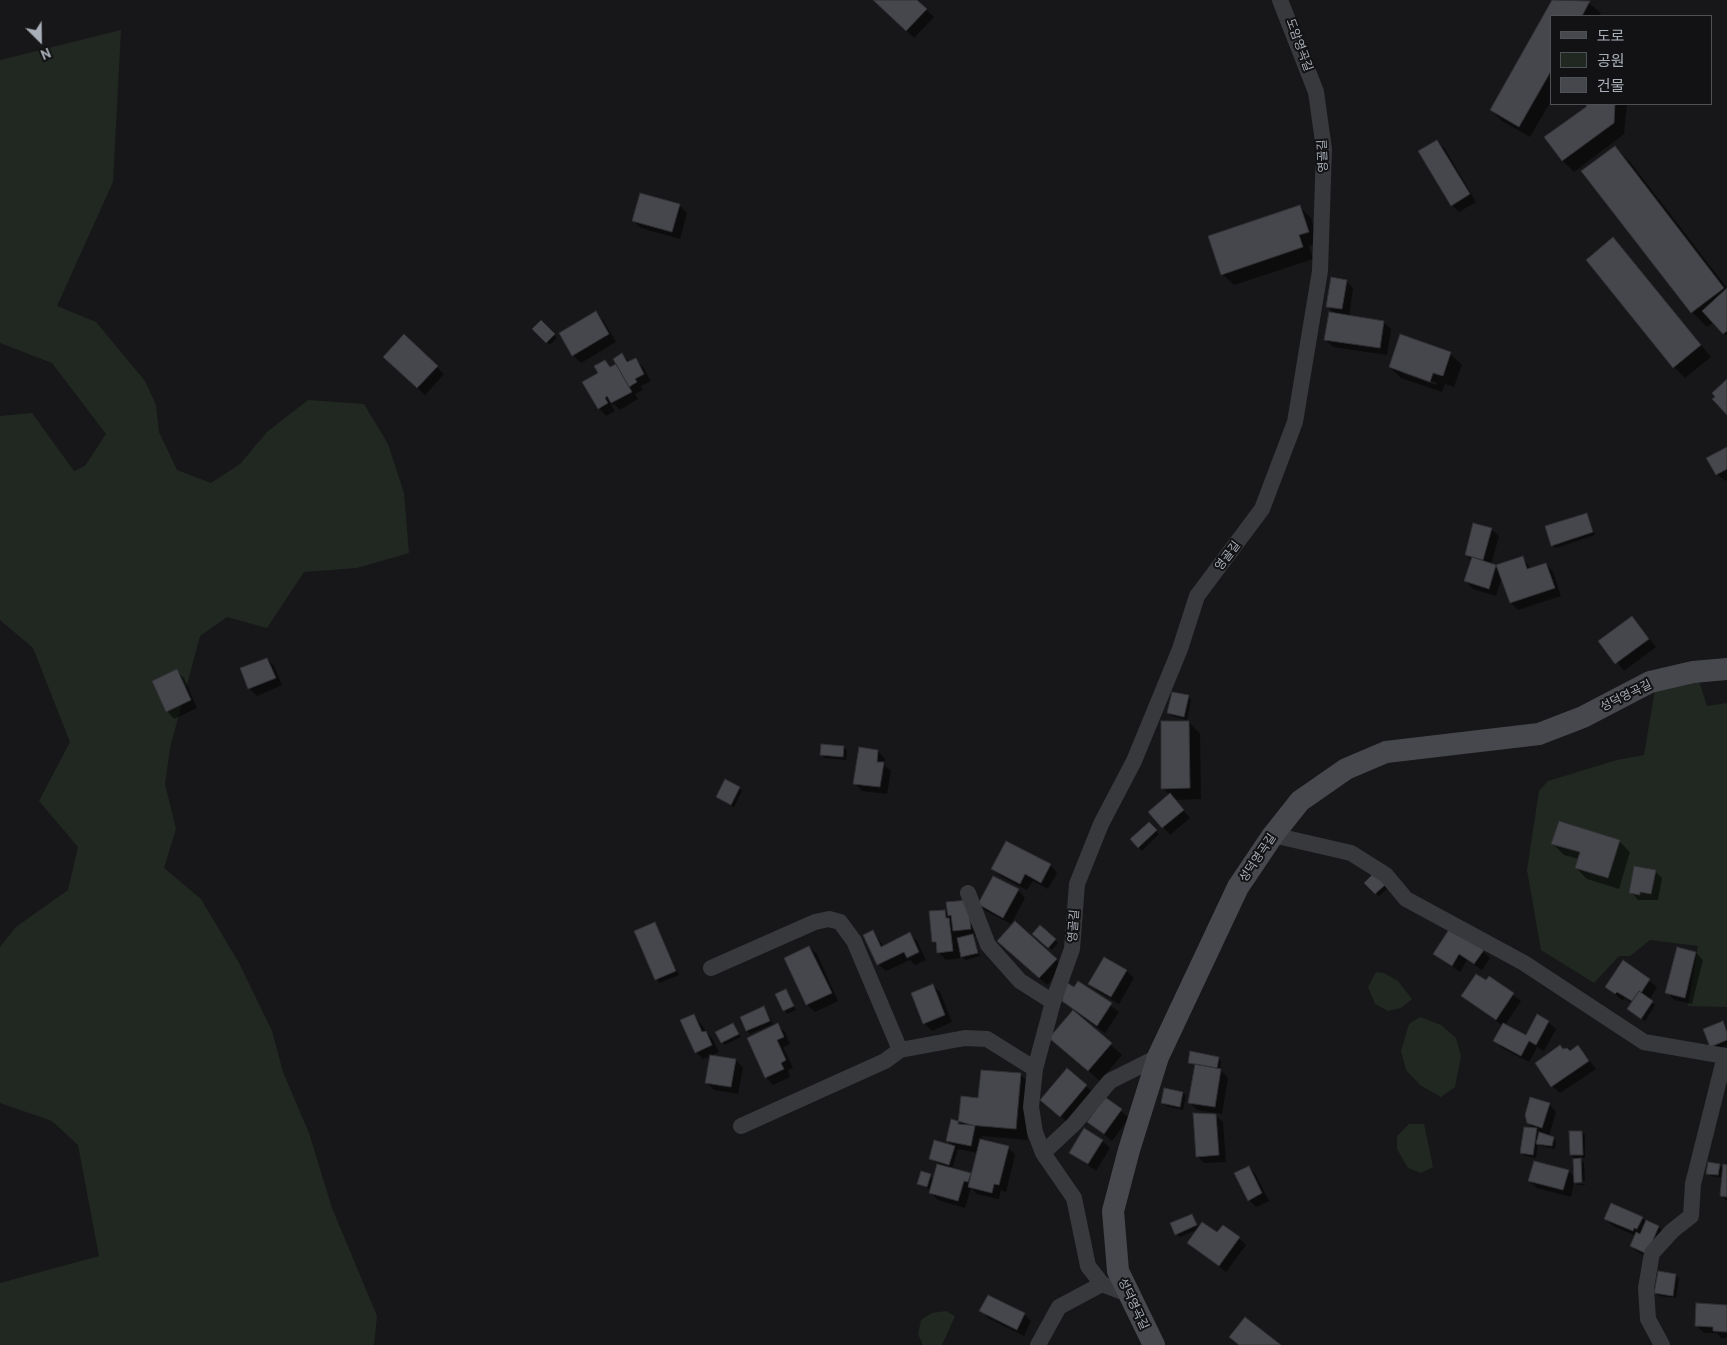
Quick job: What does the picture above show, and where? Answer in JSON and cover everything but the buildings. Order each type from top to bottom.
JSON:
[{"type":"main road","name":"성덕영곡길","points":[[1154,1345],[1118,1271],[1113,1212],[1129,1150],[1158,1057],[1238,887],[1273,835],[1300,802],[1346,769],[1386,752],[1539,734],[1583,717],[1650,682],[1694,672],[1727,669]]},
{"type":"street","name":"도암영곡길","points":[[1280,0],[1316,92]]},
{"type":"street","name":"영골길","points":[[1102,1284],[1088,1266],[1074,1198],[1043,1153],[1035,1132],[1031,1107],[1035,1069],[1053,1002],[1072,949],[1076,884],[1094,841],[1134,761],[1180,649],[1197,596],[1262,509],[1295,422],[1320,271],[1324,149],[1316,92]]},
{"type":"street","points":[[1273,835],[1351,853],[1386,875],[1406,898],[1524,964],[1644,1042],[1726,1055],[1693,1184],[1691,1216],[1672,1231],[1652,1253],[1646,1288],[1648,1319],[1662,1345]]},
{"type":"street","points":[[968,893],[988,946],[1020,980],[1053,1002]]},
{"type":"street","points":[[711,968],[815,922],[829,919],[840,922],[854,941],[900,1050]]},
{"type":"street","points":[[742,1126],[885,1061],[900,1050],[965,1038],[987,1039],[1035,1069]]},
{"type":"street","points":[[1043,1153],[1074,1124],[1110,1081],[1158,1057]]},
{"type":"street","points":[[1038,1345],[1059,1307],[1102,1284],[1128,1294]]},
{"type":"green space","points":[[121,30],[113,182],[57,306],[96,322],[145,381],[156,405],[159,432],[177,470],[211,483],[240,464],[267,432],[308,400],[364,404],[388,444],[404,493],[409,553],[357,568],[304,572],[267,628],[227,617],[200,636],[170,748],[165,784],[176,829],[164,868],[201,899],[239,963],[272,1031],[283,1072],[309,1133],[332,1208],[377,1316],[374,1345],[0,1345],[0,1283],[99,1256],[78,1145],[52,1121],[0,1103],[0,947],[16,927],[68,890],[78,847],[39,801],[70,742],[33,648],[0,620],[0,416],[32,413],[74,471],[85,466],[106,434],[52,363],[0,343],[0,60]]},
{"type":"green space","points":[[1699,681],[1707,706],[1727,703],[1727,1007],[1688,1006],[1698,946],[1650,940],[1630,956],[1619,956],[1594,983],[1541,950],[1527,870],[1539,791],[1548,781],[1617,760],[1644,755],[1655,689]]},
{"type":"green space","points":[[1376,972],[1384,973],[1398,981],[1412,999],[1401,1008],[1388,1011],[1375,1004],[1368,987]]},
{"type":"green space","points":[[1420,1017],[1441,1025],[1456,1038],[1461,1056],[1455,1087],[1441,1097],[1420,1085],[1406,1070],[1401,1051],[1409,1024]]},
{"type":"green space","points":[[1409,1124],[1424,1124],[1433,1167],[1421,1173],[1408,1168],[1397,1149],[1397,1136]]},
{"type":"green space","points":[[946,1311],[955,1316],[942,1345],[923,1345],[918,1334],[921,1320],[932,1313]]}]
